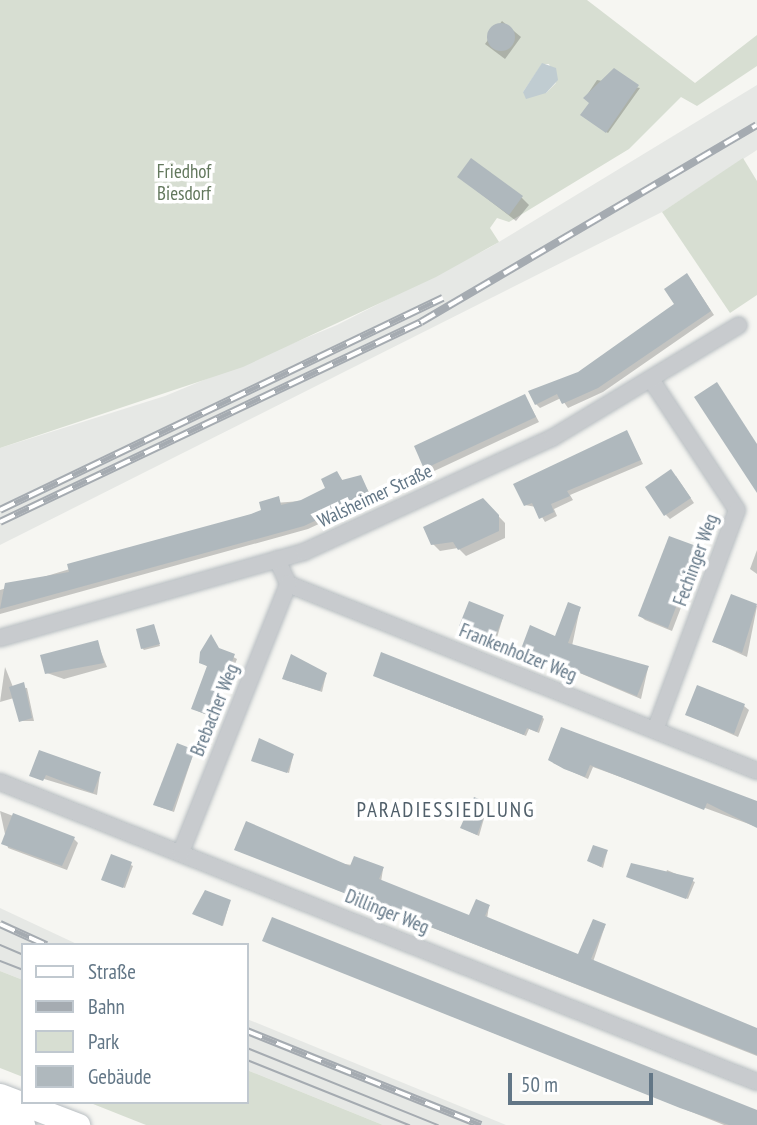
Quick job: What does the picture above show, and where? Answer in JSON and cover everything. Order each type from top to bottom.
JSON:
[{"type":"main road","points":[[0,1095],[21,1103]]},
{"type":"main road","points":[[23,1104],[78,1125]]},
{"type":"main road","points":[[0,1116],[23,1125]]},
{"type":"street","name":"Walsheimer Straße","points":[[0,638],[277,559],[552,438],[652,382],[739,325]]},
{"type":"street","name":"Fechinger Weg","points":[[652,382],[737,510],[655,730]]},
{"type":"street","points":[[277,559],[288,584]]},
{"type":"street","name":"Frankenholzer Weg","points":[[288,584],[757,771]]},
{"type":"street","name":"Brebacher Weg","points":[[181,852],[288,584]]},
{"type":"street","name":"Dillinger Weg","points":[[0,782],[757,1083]]},
{"type":"shaded area","points":[[542,63],[556,68],[558,80],[546,93],[526,99],[523,92]]},
{"type":"shaded area","points":[[757,85],[757,150],[662,212],[0,545],[0,448],[165,396],[337,325],[489,248]]},
{"type":"shaded area","points":[[0,908],[75,943],[21,943],[21,979],[0,971]]},
{"type":"shaded area","points":[[248,1019],[506,1125],[383,1125],[248,1070]]},
{"type":"green space","name":"Friedhof Biesdorf","points":[[0,0],[587,0],[695,83],[757,35],[757,66],[697,106],[681,97],[629,149],[509,222],[497,218],[490,228],[499,242],[436,277],[243,367],[0,448]],"holes":[[[542,64],[549,64],[556,83],[546,93],[523,92]]]},
{"type":"green space","points":[[743,158],[757,181],[757,295],[730,313],[662,212]]},
{"type":"green space","points":[[0,971],[21,979],[21,1076],[0,1068]]},
{"type":"green space","points":[[248,1070],[383,1125],[146,1125],[93,1104],[248,1104]]},
{"type":"building","points":[[501,23],[511,27],[515,37],[511,47],[501,51],[491,47],[487,37],[491,27]]},
{"type":"building","points":[[614,68],[639,85],[606,133],[580,115],[589,103],[583,98]]},
{"type":"building","points":[[471,158],[523,196],[509,215],[457,177]]},
{"type":"building","points":[[687,273],[711,311],[598,388],[562,404],[557,394],[535,405],[528,391],[578,372],[674,304],[664,289]]},
{"type":"building","points":[[717,382],[757,444],[757,493],[694,397]]},
{"type":"building","points":[[525,394],[536,417],[424,469],[414,446]]},
{"type":"building","points":[[627,430],[641,460],[567,491],[570,496],[551,504],[554,512],[539,519],[532,503],[524,506],[513,484]]},
{"type":"building","points":[[671,469],[691,498],[664,516],[645,487]]},
{"type":"building","points":[[337,471],[342,480],[361,475],[370,495],[304,526],[0,609],[5,583],[69,572],[67,564],[251,514],[261,510],[259,502],[279,496],[281,505],[301,500],[325,488],[321,479]]},
{"type":"building","points":[[483,498],[499,515],[499,531],[458,550],[453,542],[431,545],[423,527]]},
{"type":"building","points":[[669,536],[699,547],[668,628],[638,616]]},
{"type":"building","points":[[731,594],[757,604],[742,653],[712,642]]},
{"type":"building","points":[[469,601],[504,615],[494,640],[459,626]]},
{"type":"building","points":[[568,602],[581,607],[568,643],[649,666],[637,696],[521,649],[530,625],[555,636]]},
{"type":"building","points":[[154,624],[160,644],[141,649],[136,629]]},
{"type":"building","points":[[211,634],[219,648],[235,654],[211,716],[191,709],[207,666],[199,663],[200,652]]},
{"type":"building","points":[[98,640],[104,663],[45,674],[40,655]]},
{"type":"building","points":[[381,652],[543,716],[537,732],[527,728],[524,735],[373,676]]},
{"type":"building","points":[[291,654],[327,673],[320,691],[282,679]]},
{"type":"building","points":[[24,682],[32,718],[19,722],[9,687]]},
{"type":"building","points":[[697,685],[745,704],[734,734],[685,715]]},
{"type":"building","points":[[561,727],[757,801],[757,828],[707,803],[704,810],[590,765],[585,777],[564,769],[548,760]]},
{"type":"building","points":[[259,738],[294,754],[287,773],[251,761]]},
{"type":"building","points":[[177,743],[195,750],[172,811],[153,805]]},
{"type":"building","points":[[39,750],[101,772],[93,793],[46,775],[43,781],[29,776]]},
{"type":"building","points":[[474,797],[489,803],[477,835],[460,828]]},
{"type":"building","points":[[13,813],[75,837],[62,866],[1,844]]},
{"type":"building","points":[[246,821],[350,866],[354,856],[384,867],[379,879],[469,915],[476,899],[490,905],[485,916],[578,954],[593,919],[606,924],[591,959],[757,1028],[757,1055],[234,850]]},
{"type":"building","points":[[593,845],[608,850],[601,867],[587,861]]},
{"type":"building","points":[[111,854],[132,862],[123,888],[101,880]]},
{"type":"building","points":[[631,863],[694,878],[686,899],[626,877]]},
{"type":"building","points":[[205,890],[231,900],[222,926],[192,914]]},
{"type":"building","points":[[272,917],[757,1110],[757,1125],[729,1125],[680,1108],[262,941]]},
{"type":"tram line","points":[[0,945],[21,954]]},
{"type":"tram line","points":[[0,961],[21,969]]},
{"type":"tram line","points":[[248,1048],[438,1125]]},
{"type":"tram line","points":[[248,1060],[409,1125]]},
{"type":"railway","points":[[0,522],[421,322],[757,125]]},
{"type":"railway","points":[[0,510],[443,298]]},
{"type":"railway","points":[[0,924],[42,943]]},
{"type":"railway","points":[[248,1031],[481,1125]]},
{"type":"district","name":"PARADIESSIEDLUNG","points":[[446,810]]}]
